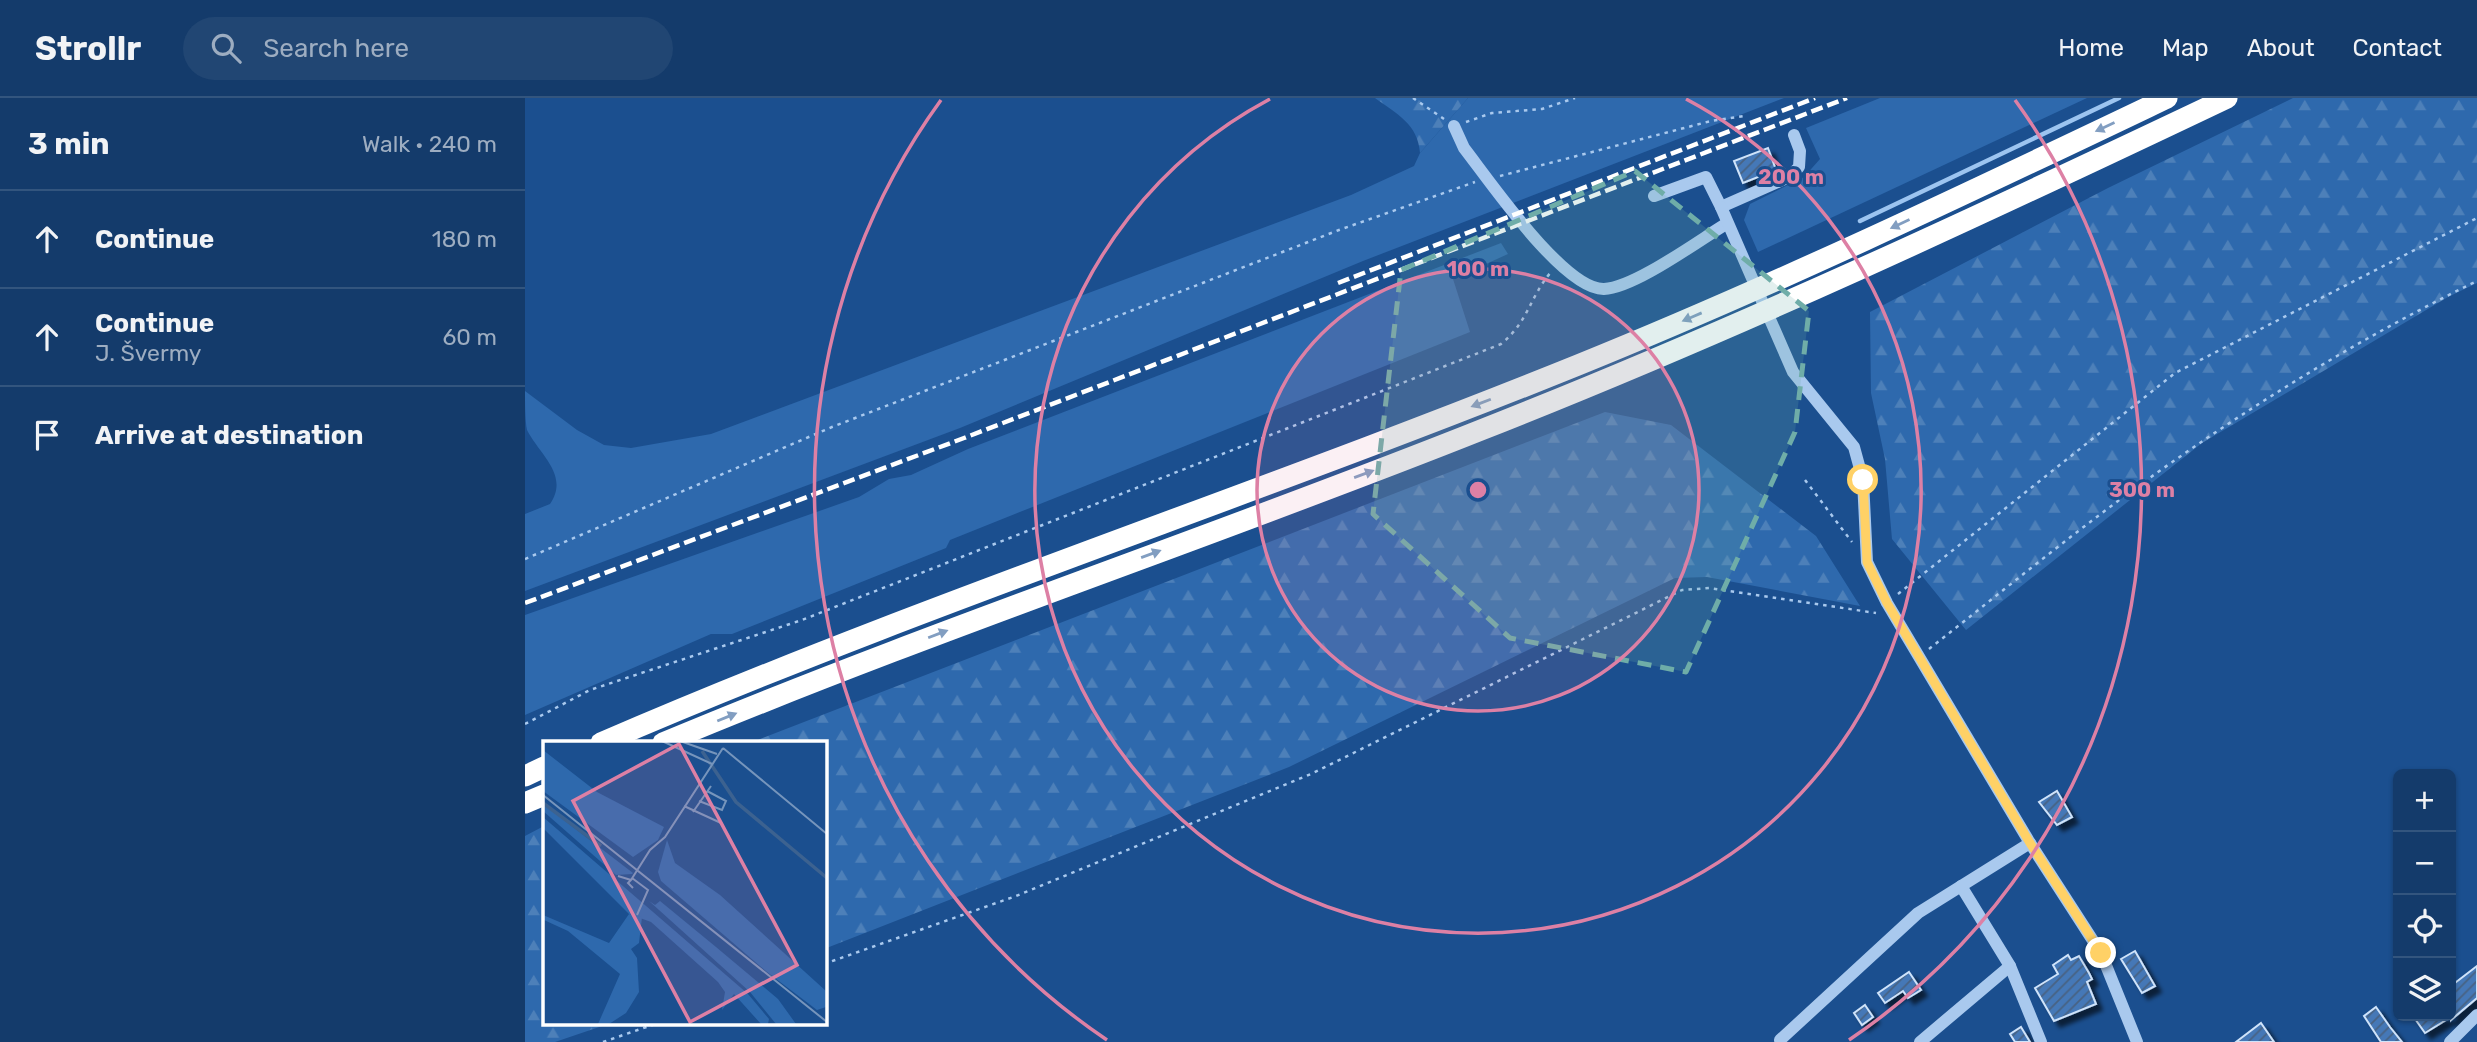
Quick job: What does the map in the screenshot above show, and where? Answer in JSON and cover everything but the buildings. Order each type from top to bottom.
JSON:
[{"type":"highway","points":[[606,741],[858,639],[1577,365],[1835,255],[2167,98]]},
{"type":"highway","points":[[668,741],[1047,593],[1477,432],[1725,331],[2227,98]]},
{"type":"highway","points":[[525,776],[543,767]]},
{"type":"highway","points":[[525,803],[543,795]]},
{"type":"street","points":[[1454,125],[1464,148],[1557,264],[1586,286],[1604,289],[1624,285],[1726,224]]},
{"type":"street","points":[[1721,207],[1789,177],[1799,167],[1800,151],[1794,135]]},
{"type":"street","points":[[1654,196],[1706,177],[1793,372],[1854,447],[1863,480],[1867,562],[1887,603],[2030,843],[2101,953],[2137,1042]]},
{"type":"street","points":[[1780,1041],[1918,913],[2030,843]]},
{"type":"street","points":[[1961,886],[2010,966],[2042,1042]]},
{"type":"street","points":[[1920,1042],[2010,966]]},
{"type":"street","points":[[2449,1042],[2477,1015]]},
{"type":"path","points":[[1413,98],[1454,125],[1492,113],[1542,109],[1574,98]]},
{"type":"path","points":[[525,559],[845,422],[1339,230],[1488,179],[1711,121],[1745,116]]},
{"type":"path","points":[[1887,603],[2175,373],[2477,218]]},
{"type":"path","points":[[525,724],[590,690],[802,620],[1501,344],[1519,329],[1541,284],[1557,264]]},
{"type":"path","points":[[1920,656],[2167,466],[2256,407],[2403,317],[2477,281]]},
{"type":"path","points":[[1805,480],[1867,562]]},
{"type":"path","points":[[826,963],[1016,896],[1311,774],[1682,590],[1709,588],[1896,616]]},
{"type":"path","points":[[603,1042],[655,1024]]},
{"type":"highlighted area","points":[[1635,171],[1809,311],[1795,432],[1686,672],[1510,638],[1373,514],[1401,270]]},
{"type":"green space","points":[[1375,98],[1468,98],[1420,153],[1411,127]]},
{"type":"green space","points":[[1468,98],[1784,98],[1363,261],[960,428],[525,591],[525,514],[550,504],[557,484],[551,465],[527,430],[525,391],[577,430],[604,445],[631,448],[711,434],[1351,195],[1414,166],[1420,153]]},
{"type":"green space","points":[[1880,98],[2087,98],[1758,252],[1744,220],[1750,204],[1804,177],[1820,159],[1806,128]]},
{"type":"green space","points":[[2293,98],[2477,98],[2477,283],[2448,297],[2202,443],[1966,630],[1892,539],[1885,459],[1871,393],[1870,312],[2108,188]]},
{"type":"green space","points":[[1501,243],[1508,254],[1453,279],[1470,332],[950,540],[946,548],[732,634],[711,634],[525,715],[525,615],[859,497],[889,479],[911,475],[968,449]]},
{"type":"green space","points":[[1605,412],[1671,425],[1816,536],[1860,606],[1707,577],[1675,578],[1289,767],[826,948],[826,741],[755,741]]},
{"type":"green space","points":[[543,827],[543,1024],[608,1024],[555,1042],[525,1042],[525,836]]},
{"type":"waterway","points":[[1860,221],[2119,98]]},
{"type":"railway","points":[[1338,283],[1815,98]]},
{"type":"railway","points":[[525,603],[964,438],[1847,98]]},
{"type":"route","points":[[1863,480],[1867,562],[1887,603],[2030,843],[2101,953]]}]
